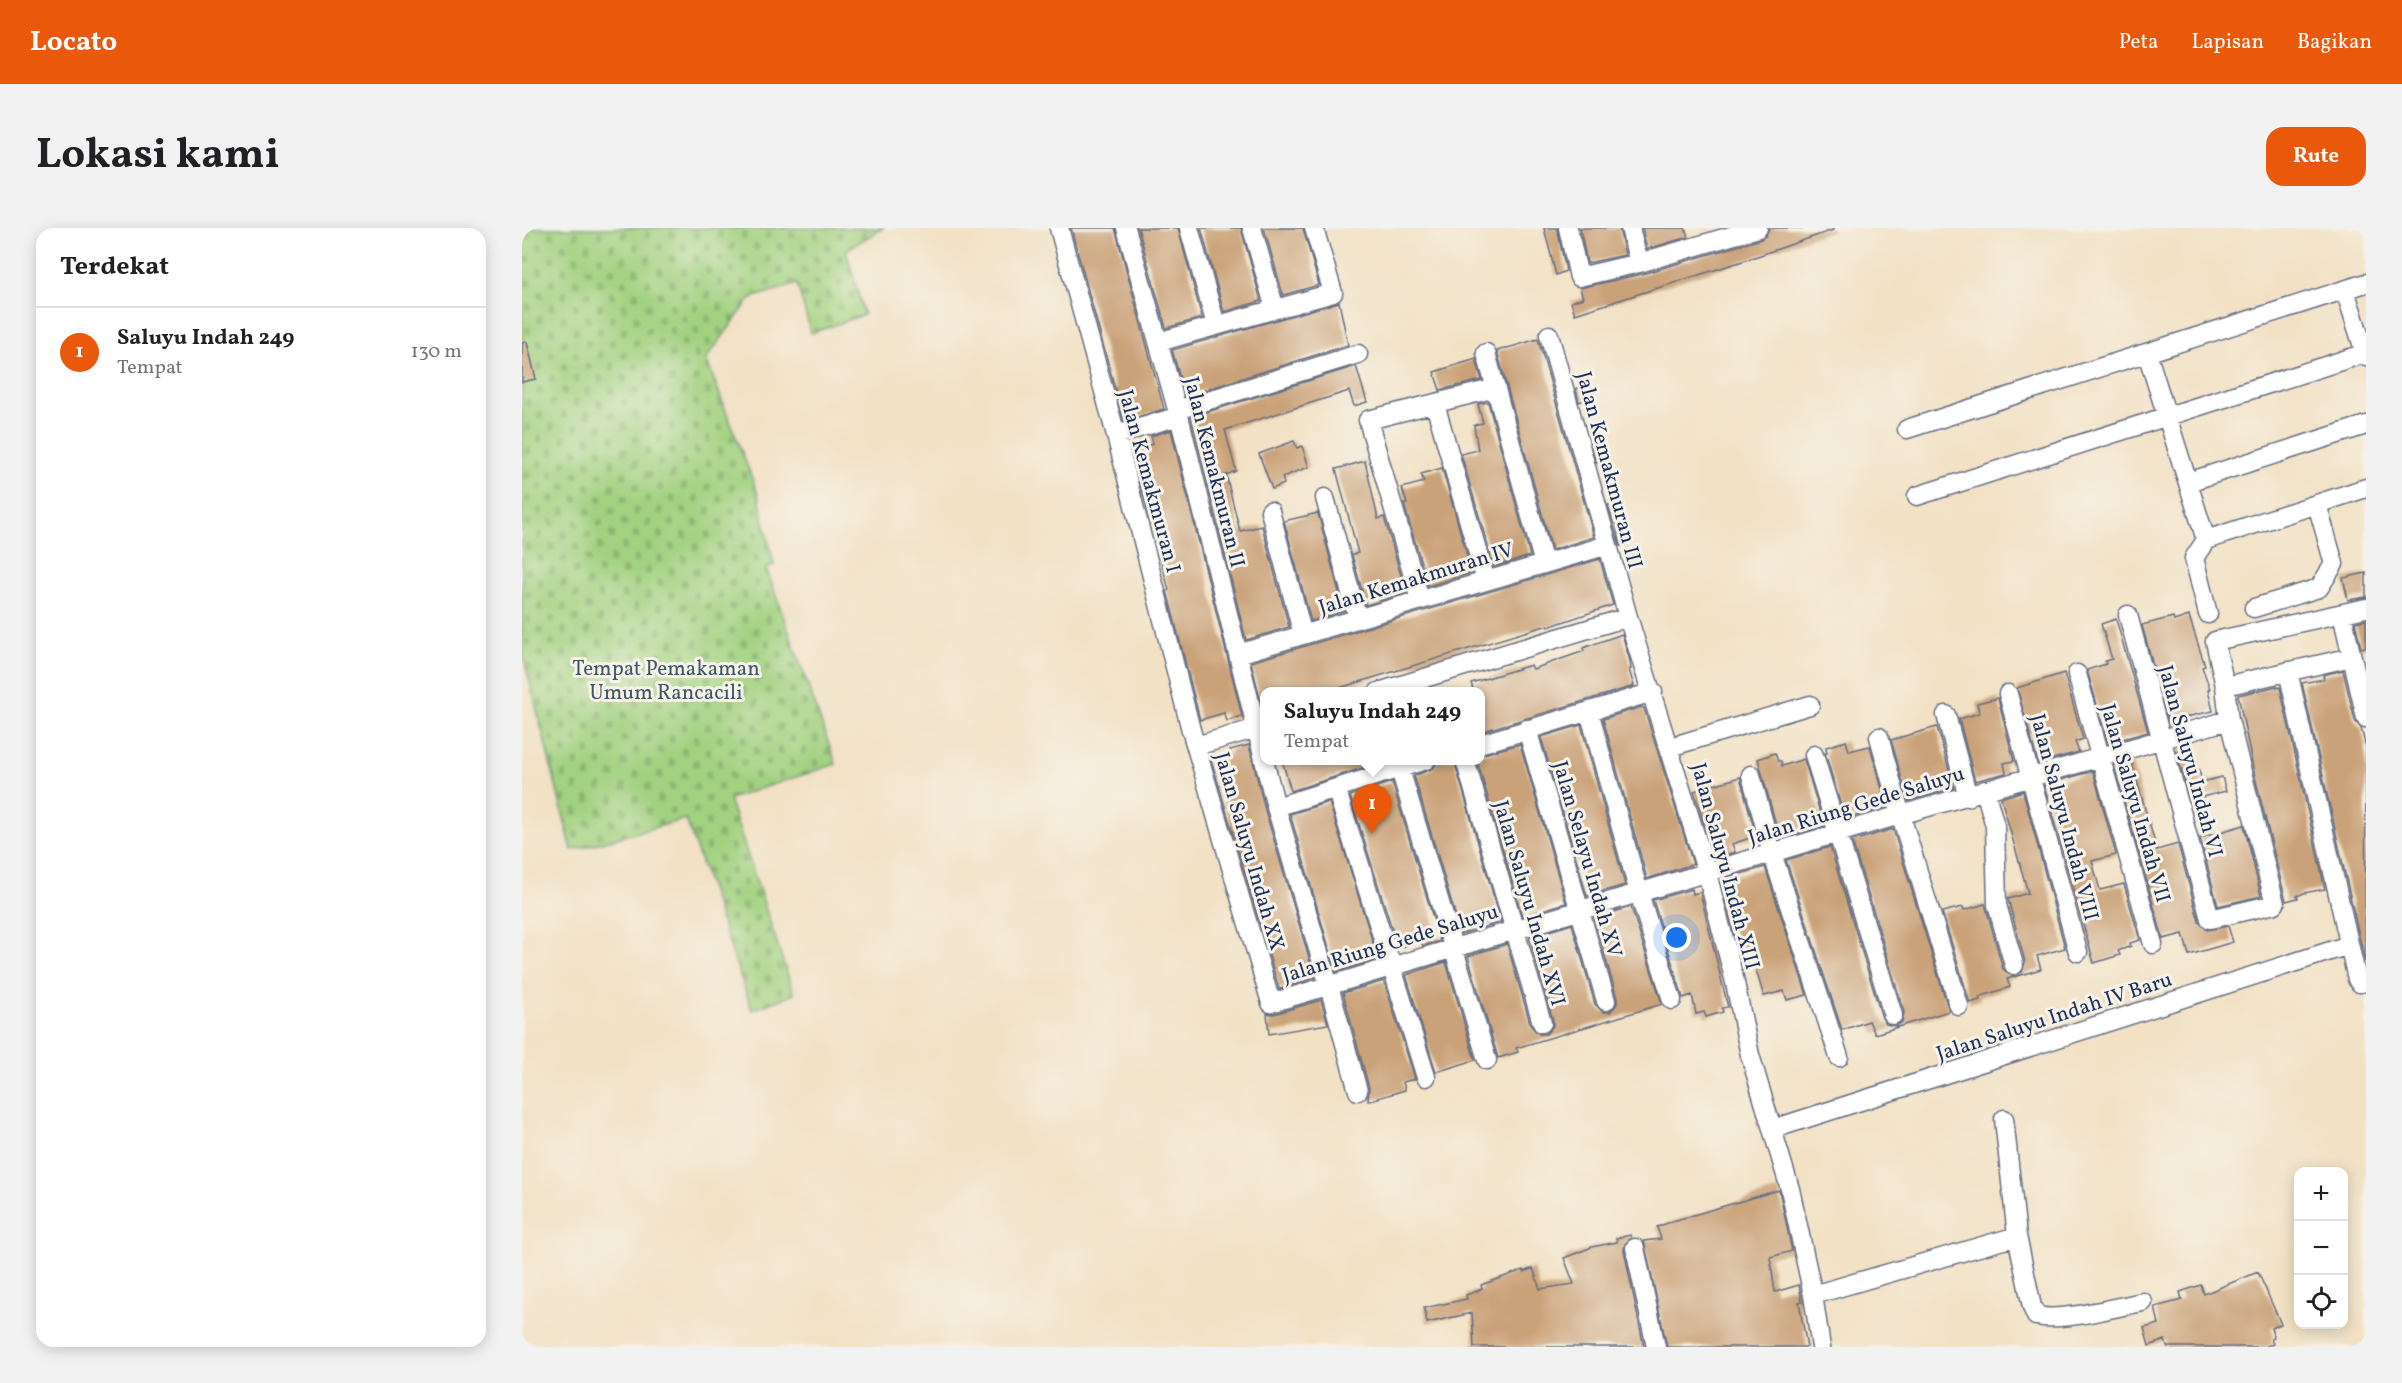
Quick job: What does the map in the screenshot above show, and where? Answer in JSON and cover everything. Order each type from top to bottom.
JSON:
[{"type":"street","name":"Jalan Kemakmuran I","points":[[1059,228],[1116,435],[1196,746]]},
{"type":"street","name":"Jalan Kemakmuran II","points":[[1126,228],[1178,413],[1238,654],[1260,727]]},
{"type":"street","points":[[1189,228],[1215,325]]},
{"type":"street","points":[[1252,228],[1275,309]]},
{"type":"street","points":[[1158,342],[1332,293],[1314,228]]},
{"type":"street","points":[[1568,228],[1579,277],[1639,263],[1697,237],[1758,228]]},
{"type":"street","points":[[1630,228],[1639,263]]},
{"type":"street","points":[[1907,429],[2366,283]]},
{"type":"street","points":[[1917,496],[2366,354],[2345,290]]},
{"type":"street","name":"Jalan Kemakmuran III","points":[[1549,335],[1628,617]]},
{"type":"street","points":[[1486,353],[1544,564]]},
{"type":"street","points":[[2146,353],[2206,540]]},
{"type":"street","points":[[1116,435],[1358,354]]},
{"type":"street","points":[[1420,600],[1368,420],[1496,388]]},
{"type":"street","points":[[1435,404],[1486,580]]},
{"type":"street","points":[[2188,482],[2366,425]]},
{"type":"street","points":[[2208,614],[2194,558],[2206,540],[2366,489]]},
{"type":"street","points":[[1325,498],[1358,619]]},
{"type":"street","points":[[2254,608],[2319,588],[2334,564],[2317,504]]},
{"type":"street","points":[[1270,511],[1303,635]]},
{"type":"street","name":"Jalan Kemakmuran IV","points":[[1238,654],[1608,545]]},
{"type":"street","points":[[2229,720],[2225,686],[2215,641],[2366,608]]},
{"type":"street","points":[[2342,614],[2366,718]]},
{"type":"street","name":"Jalan Saluyu Indah VI","points":[[2128,615],[2210,919],[2275,904],[2229,720]]},
{"type":"street","points":[[1395,687],[1628,617]]},
{"type":"street","name":"Jalan Saluyu Indah XIII","points":[[1628,617],[1707,873],[1734,978],[1750,1055],[1790,1189],[1813,1295],[1821,1347]]},
{"type":"street","points":[[2225,686],[2352,657]]},
{"type":"street","points":[[2288,671],[2357,979],[2360,983],[2366,982]]},
{"type":"street","name":"Jalan Saluyu Indah VII","points":[[2077,674],[2153,944]]},
{"type":"street","points":[[1485,742],[1653,692]]},
{"type":"street","name":"Jalan Saluyu Indah VIII","points":[[2008,694],[2078,952]]},
{"type":"street","points":[[1670,747],[1810,705]]},
{"type":"street","points":[[1589,711],[1639,893],[1672,1000]]},
{"type":"street","points":[[1946,715],[1968,797]]},
{"type":"street","name":"Jalan Riung Gede Saluyu","points":[[1271,1003],[1838,833],[2229,720]]},
{"type":"street","points":[[1196,746],[1260,727]]},
{"type":"street","name":"Jalan Selayu Indah XV","points":[[1527,729],[1606,1001]]},
{"type":"street","points":[[1880,737],[1901,816],[1959,1006]]},
{"type":"street","name":"Jalan Saluyu Indah XX","points":[[1196,746],[1271,1003]]},
{"type":"street","points":[[1814,754],[1893,1015]]},
{"type":"street","name":"Jalan Kemakmuran II","points":[[1265,765],[1358,1091]]},
{"type":"street","points":[[1276,807],[1412,765]]},
{"type":"street","name":"Jalan Saluyu Indah XVI","points":[[1466,765],[1542,1023]]},
{"type":"street","points":[[1400,769],[1487,1060]]},
{"type":"street","points":[[1751,775],[1772,853],[1839,1057]]},
{"type":"street","points":[[1336,788],[1426,1077]]},
{"type":"street","points":[[1985,790],[1995,826],[1996,904],[2014,965]]},
{"type":"street","name":"Jalan Saluyu Indah IV Baru","points":[[1773,1129],[2349,945]]},
{"type":"street","points":[[2004,1119],[2017,1236],[2032,1307],[2041,1317],[2144,1302]]},
{"type":"street","points":[[1813,1295],[2017,1236]]},
{"type":"street","points":[[1635,1248],[1656,1347]]},
{"type":"green space","name":"Tempat Pemakaman Umum Rancacili","points":[[522,228],[883,228],[846,250],[864,315],[811,333],[797,284],[751,298],[706,359],[758,494],[774,565],[766,568],[836,764],[729,799],[794,994],[752,1010],[686,819],[572,850],[522,651]]},
{"type":"building","points":[[1071,228],[1115,228],[1164,409],[1124,421]]},
{"type":"building","points":[[1138,228],[1178,228],[1202,318],[1166,328]]},
{"type":"building","points":[[1201,228],[1241,228],[1261,301],[1224,312]]},
{"type":"building","points":[[1264,228],[1303,228],[1319,285],[1283,295]]},
{"type":"building","points":[[1544,228],[1557,228],[1566,271],[1556,275]]},
{"type":"building","points":[[1580,228],[1619,228],[1625,255],[1587,263]]},
{"type":"building","points":[[1642,228],[1685,228],[1688,237],[1647,249]]},
{"type":"building","points":[[1769,228],[1833,228],[1833,230],[1575,314],[1571,302],[1583,298],[1580,288],[1642,274],[1761,239]]},
{"type":"building","points":[[1339,302],[1348,345],[1185,396],[1172,350]]},
{"type":"building","points":[[1538,339],[1594,537],[1552,550],[1497,351]]},
{"type":"building","points":[[527,342],[536,379],[522,382],[522,343]]},
{"type":"building","points":[[1476,359],[1482,380],[1440,390],[1434,372]]},
{"type":"building","points":[[1356,366],[1367,402],[1354,406],[1349,391],[1225,430],[1236,471],[1226,475],[1240,531],[1262,526],[1289,627],[1246,640],[1191,417]]},
{"type":"building","points":[[1584,386],[1588,399],[1579,402],[1576,389]]},
{"type":"building","points":[[1488,402],[1530,556],[1494,567],[1461,454],[1478,450],[1474,425],[1483,423],[1478,404]]},
{"type":"building","points":[[1171,430],[1242,716],[1227,721],[1224,713],[1200,720],[1167,591],[1169,590],[1131,450],[1153,444],[1151,436]]},
{"type":"building","points":[[1294,441],[1297,448],[1302,446],[1309,467],[1282,477],[1284,484],[1272,489],[1259,454]]},
{"type":"building","points":[[1600,445],[1604,460],[1596,462],[1592,447]]},
{"type":"building","points":[[1365,461],[1378,519],[1384,517],[1406,593],[1366,605],[1352,555],[1358,553],[1336,469]]},
{"type":"building","points":[[1442,468],[1472,573],[1428,586],[1404,504],[1407,504],[1402,488],[1424,482],[1421,474]]},
{"type":"building","points":[[1612,504],[1621,546],[1608,505]]},
{"type":"building","points":[[1318,513],[1344,611],[1311,621],[1284,521]]},
{"type":"building","points":[[1600,559],[1613,605],[1548,627],[1548,625],[1343,687],[1260,687],[1260,698],[1251,662]]},
{"type":"building","points":[[2366,573],[2366,597],[2348,600],[2343,578]]},
{"type":"building","points":[[2189,616],[2205,666],[2202,667],[2210,689],[2208,690],[2213,711],[2168,721],[2142,625],[2173,617],[2174,621]]},
{"type":"building","points":[[2116,619],[2148,732],[2108,743],[2087,670],[2106,664],[2105,661],[2112,659],[2101,624]]},
{"type":"building","points":[[2366,620],[2366,647],[2361,648],[2355,622]]},
{"type":"building","points":[[1622,634],[1634,686],[1485,731],[1485,687],[1472,687],[1471,683],[1531,665],[1533,669],[1584,651],[1583,648]]},
{"type":"building","points":[[2343,670],[2355,721],[2361,728],[2366,747],[2365,962],[2302,683],[2324,679],[2323,675]]},
{"type":"building","points":[[2064,673],[2083,739],[2075,742],[2079,752],[2038,763],[2017,688]]},
{"type":"building","points":[[2277,686],[2277,688],[2280,687],[2325,889],[2304,893],[2297,896],[2298,898],[2286,901],[2255,777],[2238,695]]},
{"type":"building","points":[[1998,698],[2014,761],[2004,763],[2006,773],[1975,781],[1959,719],[1979,713],[1977,703]]},
{"type":"building","points":[[1644,708],[1693,864],[1647,879],[1603,719]]},
{"type":"building","points":[[1581,725],[1625,885],[1587,896],[1541,737]]},
{"type":"building","points":[[1937,727],[1954,788],[1908,801],[1891,740]]},
{"type":"building","points":[[1846,741],[1849,751],[1870,746],[1887,807],[1845,819],[1825,753],[1827,753],[1826,747]]},
{"type":"building","points":[[1520,744],[1566,903],[1522,916],[1478,765],[1485,765],[1485,754]]},
{"type":"building","points":[[1249,745],[1265,810],[1315,978],[1279,989],[1211,759],[1231,754],[1230,750]]},
{"type":"building","points":[[2188,747],[2194,771],[2199,770],[2202,782],[2222,777],[2226,791],[2190,800],[2176,751]]},
{"type":"building","points":[[1775,753],[1782,766],[1804,759],[1824,826],[1780,839],[1758,759]]},
{"type":"building","points":[[2131,760],[2157,850],[2178,844],[2199,922],[2207,930],[2228,926],[2233,942],[2189,955],[2183,934],[2163,939],[2114,765]]},
{"type":"building","points":[[1283,765],[1372,765],[1291,791]]},
{"type":"building","points":[[1435,765],[1455,765],[1501,922],[1461,934],[1414,776],[1434,768]]},
{"type":"building","points":[[2093,771],[2116,855],[2092,861],[2100,890],[2124,884],[2140,940],[2118,951],[2120,955],[2094,963],[2044,785]]},
{"type":"building","points":[[1740,777],[1756,836],[1732,844],[1735,852],[1714,858],[1694,791]]},
{"type":"building","points":[[1392,782],[1440,941],[1423,946],[1421,940],[1398,948],[1350,796]]},
{"type":"building","points":[[2023,791],[2065,948],[2037,956],[2041,969],[2007,979],[2010,987],[1979,997],[1980,1000],[1970,1003],[1942,912],[1963,907],[1964,910],[1985,904],[2003,969],[2012,976],[2022,972],[2025,962],[2008,899],[2028,893],[2001,798]]},
{"type":"building","points":[[1329,802],[1378,959],[1336,972],[1290,814]]},
{"type":"building","points":[[2244,825],[2261,896],[2218,906],[2200,838]]},
{"type":"building","points":[[1893,829],[1949,1011],[1875,1034],[1869,1021],[1842,1030],[1786,860],[1830,847],[1882,1018],[1886,1024],[1896,1026],[1902,1022],[1904,1012],[1852,841]]},
{"type":"building","points":[[1765,867],[1807,995],[1787,1000],[1784,991],[1764,996],[1753,961],[1742,964],[1720,880]]},
{"type":"building","points":[[1692,889],[1693,894],[1700,892],[1728,1007],[1722,1008],[1723,1012],[1706,1017],[1704,1012],[1696,1014],[1692,995],[1683,998],[1653,900]]},
{"type":"building","points":[[1631,907],[1662,1004],[1516,1048],[1518,1052],[1498,1058],[1468,956],[1507,944],[1531,1026],[1539,1034],[1546,1034],[1553,1026],[1553,1020],[1529,937],[1572,924],[1595,1004],[1603,1012],[1610,1012],[1617,1004],[1617,998],[1594,918]]},
{"type":"building","points":[[1446,962],[1475,1060],[1436,1072],[1406,975]]},
{"type":"building","points":[[1384,981],[1415,1079],[1403,1082],[1405,1090],[1368,1101],[1369,1088],[1343,993]]},
{"type":"building","points":[[1321,1000],[1328,1024],[1269,1034],[1267,1013],[1274,1014]]},
{"type":"building","points":[[1779,1190],[1792,1251],[1770,1257],[1775,1292],[1799,1285],[1802,1301],[1799,1302],[1807,1347],[1667,1347],[1644,1241],[1661,1239],[1657,1227]]},
{"type":"building","points":[[1630,1235],[1631,1238],[1625,1244],[1624,1250],[1644,1347],[1474,1347],[1472,1313],[1427,1323],[1424,1308],[1467,1299],[1466,1295],[1482,1289],[1481,1285],[1523,1270],[1524,1272],[1533,1268],[1540,1289],[1574,1284],[1564,1258],[1592,1247],[1617,1242],[1616,1238]]},
{"type":"building","points":[[2258,1272],[2281,1324],[2271,1328],[2273,1344],[2264,1347],[2167,1347],[2165,1340],[2149,1346],[2144,1328],[2159,1324],[2155,1307],[2182,1300],[2180,1292],[2201,1285],[2204,1294]]},
{"type":"place","name":"Saluyu Indah 249","points":[[1372,834]]}]
